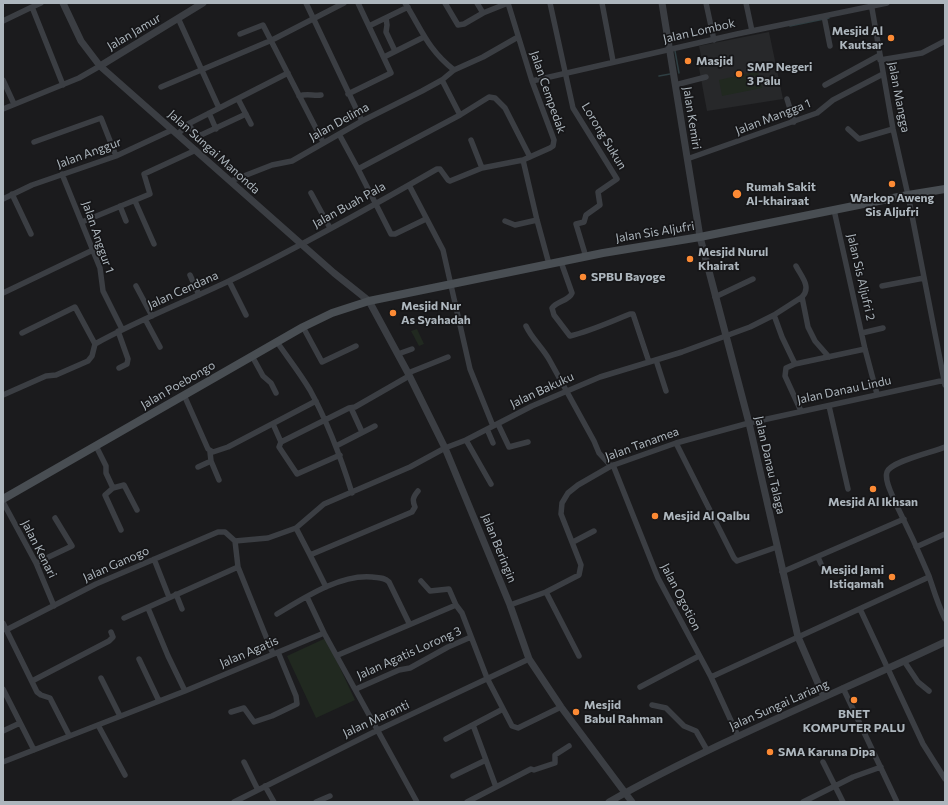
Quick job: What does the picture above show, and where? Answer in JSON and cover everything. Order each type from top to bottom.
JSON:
[{"type":"main road","name":"Jalan Sis Aljufri","points":[[369,301],[549,264],[700,237],[908,195],[945,189]]},
{"type":"main road","name":"Jalan Poebongo","points":[[3,499],[303,327],[332,313],[369,301]]},
{"type":"street","points":[[3,21],[41,3]]},
{"type":"street","name":"Jalan Sungai Manonda","points":[[63,3],[81,41],[100,66],[301,245],[369,301]]},
{"type":"street","points":[[306,3],[362,121]]},
{"type":"street","points":[[161,87],[272,40],[344,3]]},
{"type":"street","points":[[348,94],[390,74],[384,57],[358,3]]},
{"type":"street","points":[[445,3],[458,26],[483,13],[508,3]]},
{"type":"street","points":[[477,3],[483,13]]},
{"type":"street","name":"Jalan Cempedak","points":[[508,3],[532,81],[554,140],[553,146],[550,148],[523,160]]},
{"type":"street","points":[[550,3],[566,72]]},
{"type":"street","points":[[602,3],[613,62]]},
{"type":"street","name":"Jalan Kemiri","points":[[662,3],[700,237]]},
{"type":"street","points":[[706,3],[714,40]]},
{"type":"street","points":[[746,3],[752,31]]},
{"type":"street","name":"Jalan Lombok","points":[[532,81],[670,49],[871,5],[887,3]]},
{"type":"street","name":"Jalan Jamur","points":[[100,66],[201,4]]},
{"type":"street","points":[[369,26],[386,18],[407,5],[424,37],[439,58],[454,70]]},
{"type":"street","name":"Jalan Mangga","points":[[871,5],[893,129],[908,195],[945,381]]},
{"type":"street","points":[[32,8],[63,85]]},
{"type":"street","points":[[824,16],[830,46]]},
{"type":"street","points":[[178,18],[200,70],[219,108]]},
{"type":"street","points":[[386,18],[387,25],[385,31],[395,51]]},
{"type":"street","points":[[240,34],[262,24],[272,40],[323,142]]},
{"type":"street","points":[[384,57],[424,37]]},
{"type":"street","name":"Jalan Delima","points":[[231,182],[272,165],[289,162],[362,121],[442,80],[454,70],[483,57],[518,37]]},
{"type":"street","points":[[825,85],[880,58],[917,54],[945,41]]},
{"type":"street","points":[[3,109],[83,77],[100,66]]},
{"type":"street","name":"Lorong Sukun","points":[[566,72],[570,100],[575,112],[618,179],[598,192],[600,205],[586,215],[584,222],[576,224],[586,257]]},
{"type":"street","points":[[175,132],[288,73]]},
{"type":"street","name":"Jalan Mangga 1","points":[[687,159],[816,113],[833,100],[883,74]]},
{"type":"street","points":[[675,85],[706,77]]},
{"type":"street","points":[[3,80],[14,104]]},
{"type":"street","points":[[442,80],[460,115]]},
{"type":"street","points":[[300,96],[307,94],[314,96],[321,95]]},
{"type":"street","points":[[358,169],[460,115],[488,97],[495,98],[506,108],[530,157]]},
{"type":"street","points":[[238,99],[251,124]]},
{"type":"street","points":[[787,99],[794,122]]},
{"type":"street","points":[[209,113],[216,129]]},
{"type":"street","points":[[188,124],[197,135],[202,135],[246,114]]},
{"type":"street","points":[[34,142],[101,118],[116,156]]},
{"type":"street","points":[[848,129],[859,139],[893,129]]},
{"type":"street","name":"Jalan Anggur","points":[[3,199],[62,174],[116,156],[175,132]]},
{"type":"street","points":[[339,134],[392,234],[426,219]]},
{"type":"street","points":[[471,140],[482,168]]},
{"type":"street","points":[[82,222],[151,193],[144,174],[196,150]]},
{"type":"street","points":[[523,160],[536,220],[549,264]]},
{"type":"street","name":"Jalan Buah Pala","points":[[301,245],[438,169],[450,181],[482,168],[523,160]]},
{"type":"street","name":"Jalan Anggur 1","points":[[62,174],[101,271],[104,291],[120,330],[128,359],[127,364],[119,368]]},
{"type":"street","points":[[409,185],[445,255],[470,369],[493,426],[509,447],[528,442]]},
{"type":"street","points":[[311,192],[330,228]]},
{"type":"street","points":[[12,194],[31,234]]},
{"type":"street","points":[[134,201],[154,244]]},
{"type":"street","points":[[120,206],[126,221]]},
{"type":"street","name":"Jalan Sis Aljufri 2","points":[[834,210],[865,349],[877,394]]},
{"type":"street","points":[[505,221],[515,225],[536,220]]},
{"type":"street","name":"Jalan Danau Talaga","points":[[700,237],[749,423],[798,637],[824,697]]},
{"type":"street","name":"Jalan Cendana","points":[[95,344],[120,330],[229,281],[301,245]]},
{"type":"street","points":[[3,293],[93,250]]},
{"type":"street","points":[[561,262],[572,293],[570,297],[555,304],[552,308],[554,315],[567,334],[570,336],[592,330],[632,314],[635,317],[649,362]]},
{"type":"street","points":[[796,266],[807,287],[807,291],[802,297],[808,327],[815,341],[829,357]]},
{"type":"street","points":[[190,275],[199,295]]},
{"type":"street","points":[[882,286],[924,278]]},
{"type":"street","points":[[715,297],[753,279]]},
{"type":"street","name":"Jalan Cendana","points":[[229,281],[246,315]]},
{"type":"street","points":[[136,286],[152,316]]},
{"type":"street","name":"Jalan Bakuku","points":[[235,541],[268,538],[296,528],[324,504],[410,467],[445,448],[466,440],[566,391],[600,377],[656,360],[750,327],[774,315],[802,297]]},
{"type":"street","name":"Jalan Beringin","points":[[369,301],[409,374],[445,448],[510,605],[529,659],[561,707],[632,802]]},
{"type":"street","points":[[3,395],[48,375],[56,375],[88,361],[92,356],[95,344],[75,307],[22,333]]},
{"type":"street","points":[[774,315],[782,337],[795,364]]},
{"type":"street","name":"Jalan Cendana","points":[[145,319],[160,347]]},
{"type":"street","name":"Jalan Ogotion","points":[[526,326],[530,335],[547,355],[594,441],[599,453],[612,465],[658,578],[711,677],[738,736]]},
{"type":"street","points":[[303,327],[322,362],[356,346]]},
{"type":"street","points":[[862,333],[883,328]]},
{"type":"street","points":[[277,342],[301,376],[316,401],[340,455],[352,493]]},
{"type":"street","points":[[398,354],[412,349]]},
{"type":"street","points":[[801,411],[785,376],[786,368],[795,364],[865,349]]},
{"type":"street","points":[[252,356],[263,376],[271,383],[276,393]]},
{"type":"street","points":[[281,442],[324,420],[364,403],[409,374],[448,357]]},
{"type":"street","points":[[656,360],[666,391]]},
{"type":"street","name":"Jalan Danau Lindu","points":[[749,423],[877,394],[945,381]]},
{"type":"street","points":[[184,395],[210,452],[211,461],[219,480]]},
{"type":"street","points":[[210,452],[216,452],[228,448],[316,401]]},
{"type":"street","points":[[829,406],[848,489]]},
{"type":"street","points":[[351,408],[362,432]]},
{"type":"street","name":"Jalan Tanamea","points":[[510,605],[573,580],[581,572],[581,565],[561,514],[564,498],[578,485],[612,465],[676,443],[749,423]]},
{"type":"street","points":[[273,424],[281,442],[279,447],[299,475],[340,455]]},
{"type":"street","points":[[336,446],[375,426]]},
{"type":"street","points":[[493,426],[493,443]]},
{"type":"street","points":[[466,440],[491,484]]},
{"type":"street","points":[[676,443],[734,558],[737,561],[777,547]]},
{"type":"street","points":[[96,446],[106,466],[106,474],[113,488]]},
{"type":"street","points":[[945,448],[901,462],[890,468],[887,472],[888,484],[929,577],[936,601],[945,619]]},
{"type":"street","points":[[198,468],[211,461]]},
{"type":"street","points":[[121,530],[105,495],[113,488],[124,485],[137,510]]},
{"type":"street","points":[[310,555],[412,512],[416,507],[413,503],[414,496],[418,491]]},
{"type":"street","name":"Jalan Kenari","points":[[3,502],[36,563],[54,606]]},
{"type":"street","points":[[36,563],[72,546],[55,518]]},
{"type":"street","points":[[782,572],[904,519]]},
{"type":"street","points":[[296,528],[326,586]]},
{"type":"street","name":"Jalan Ganogo","points":[[4,630],[96,584],[221,531],[228,533],[235,541]]},
{"type":"street","points":[[573,542],[594,531]]},
{"type":"street","points":[[916,547],[945,534]]},
{"type":"street","points":[[231,712],[243,708],[254,722],[279,713],[297,704],[296,696],[275,653],[238,566],[235,541]]},
{"type":"street","points":[[818,557],[821,564]]},
{"type":"street","points":[[154,559],[169,597]]},
{"type":"street","points":[[124,618],[238,566]]},
{"type":"street","points":[[277,614],[326,586],[336,582],[365,576],[384,578],[389,582],[409,623]]},
{"type":"street","points":[[711,677],[929,577]]},
{"type":"street","points":[[420,580],[430,591],[450,589],[456,605],[462,613],[487,678],[512,726],[517,728],[561,707]]},
{"type":"street","points":[[546,592],[579,656]]},
{"type":"street","points":[[176,594],[182,609]]},
{"type":"street","points":[[307,597],[324,633],[338,655],[417,802]]},
{"type":"street","points":[[338,655],[409,623],[456,605]]},
{"type":"street","points":[[148,608],[168,656],[185,691]]},
{"type":"street","points":[[860,609],[923,744],[945,779]]},
{"type":"street","points":[[3,623],[4,630],[39,694],[50,698],[69,735]]},
{"type":"street","points":[[32,681],[109,641],[113,638],[110,632]]},
{"type":"street","name":"Jalan Agatis","points":[[3,762],[185,691],[324,633]]},
{"type":"street","name":"Jalan Agatis Lorong 3","points":[[356,690],[398,670],[410,668],[448,647],[471,638]]},
{"type":"street","name":"Jalan Sungai Lariang","points":[[609,802],[638,784],[707,750],[945,642]]},
{"type":"street","points":[[640,687],[700,656]]},
{"type":"street","points":[[139,659],[159,701]]},
{"type":"street","name":"Jalan Maranti","points":[[234,802],[378,730],[529,659]]},
{"type":"street","points":[[904,661],[918,682],[930,691]]},
{"type":"street","points":[[101,678],[120,716]]},
{"type":"street","points":[[843,688],[897,802]]},
{"type":"street","points":[[3,689],[34,750]]},
{"type":"street","points":[[652,705],[666,708],[684,726],[696,731],[707,750]]},
{"type":"street","points":[[446,738],[503,710]]},
{"type":"street","points":[[3,731],[20,723]]},
{"type":"street","points":[[98,725],[125,775]]},
{"type":"street","points":[[473,725],[496,787]]},
{"type":"street","points":[[467,802],[531,769],[534,770],[555,763],[555,755],[569,746]]},
{"type":"street","points":[[453,776],[486,760]]},
{"type":"street","points":[[244,762],[258,790]]},
{"type":"street","points":[[823,762],[843,802]]},
{"type":"street","points":[[803,802],[853,777],[881,767]]},
{"type":"street","points":[[265,786],[274,802]]},
{"type":"street","points":[[316,802],[330,796]]},
{"type":"shaded area","name":"SMP Negeri 3 Palu","points":[[769,32],[783,99],[707,111],[699,68],[703,65],[699,46]]},
{"type":"shaded area","points":[[758,71],[762,88],[722,96],[719,80]]},
{"type":"shaded area","points":[[417,329],[424,344],[419,346],[411,331]]},
{"type":"shaded area","points":[[326,638],[355,700],[316,718],[287,656]]},
{"type":"waterway","points":[[790,26],[829,18]]},
{"type":"waterway","points":[[675,51],[679,73]]},
{"type":"waterway","points":[[659,76],[670,74]]},
{"type":"place","name":"Mesjid Al Kautsar","points":[[891,38]]},
{"type":"place","name":"Masjid","points":[[688,61]]},
{"type":"place","name":"SMP Negeri 3 Palu","points":[[739,74]]},
{"type":"place","name":"Warkop Aweng Sis Aljufri","points":[[892,184]]},
{"type":"place","name":"Rumah Sakit Al-khairaat","points":[[737,194]]},
{"type":"place","name":"Mesjid Nurul Khairat","points":[[690,259]]},
{"type":"place","name":"SPBU Bayoge","points":[[583,277]]},
{"type":"place","name":"Mesjid Nur As Syahadah","points":[[393,313]]},
{"type":"place","name":"Mesjid Al Ikhsan","points":[[873,489]]},
{"type":"place","name":"Mesjid Al Qalbu","points":[[655,516]]},
{"type":"place","name":"Mesjid Jami Istiqamah","points":[[892,577]]},
{"type":"place","name":"BNET KOMPUTER PALU","points":[[854,700]]},
{"type":"place","name":"Mesjid Babul Rahman","points":[[576,712]]},
{"type":"place","name":"SMA Karuna Dipa","points":[[770,752]]}]
